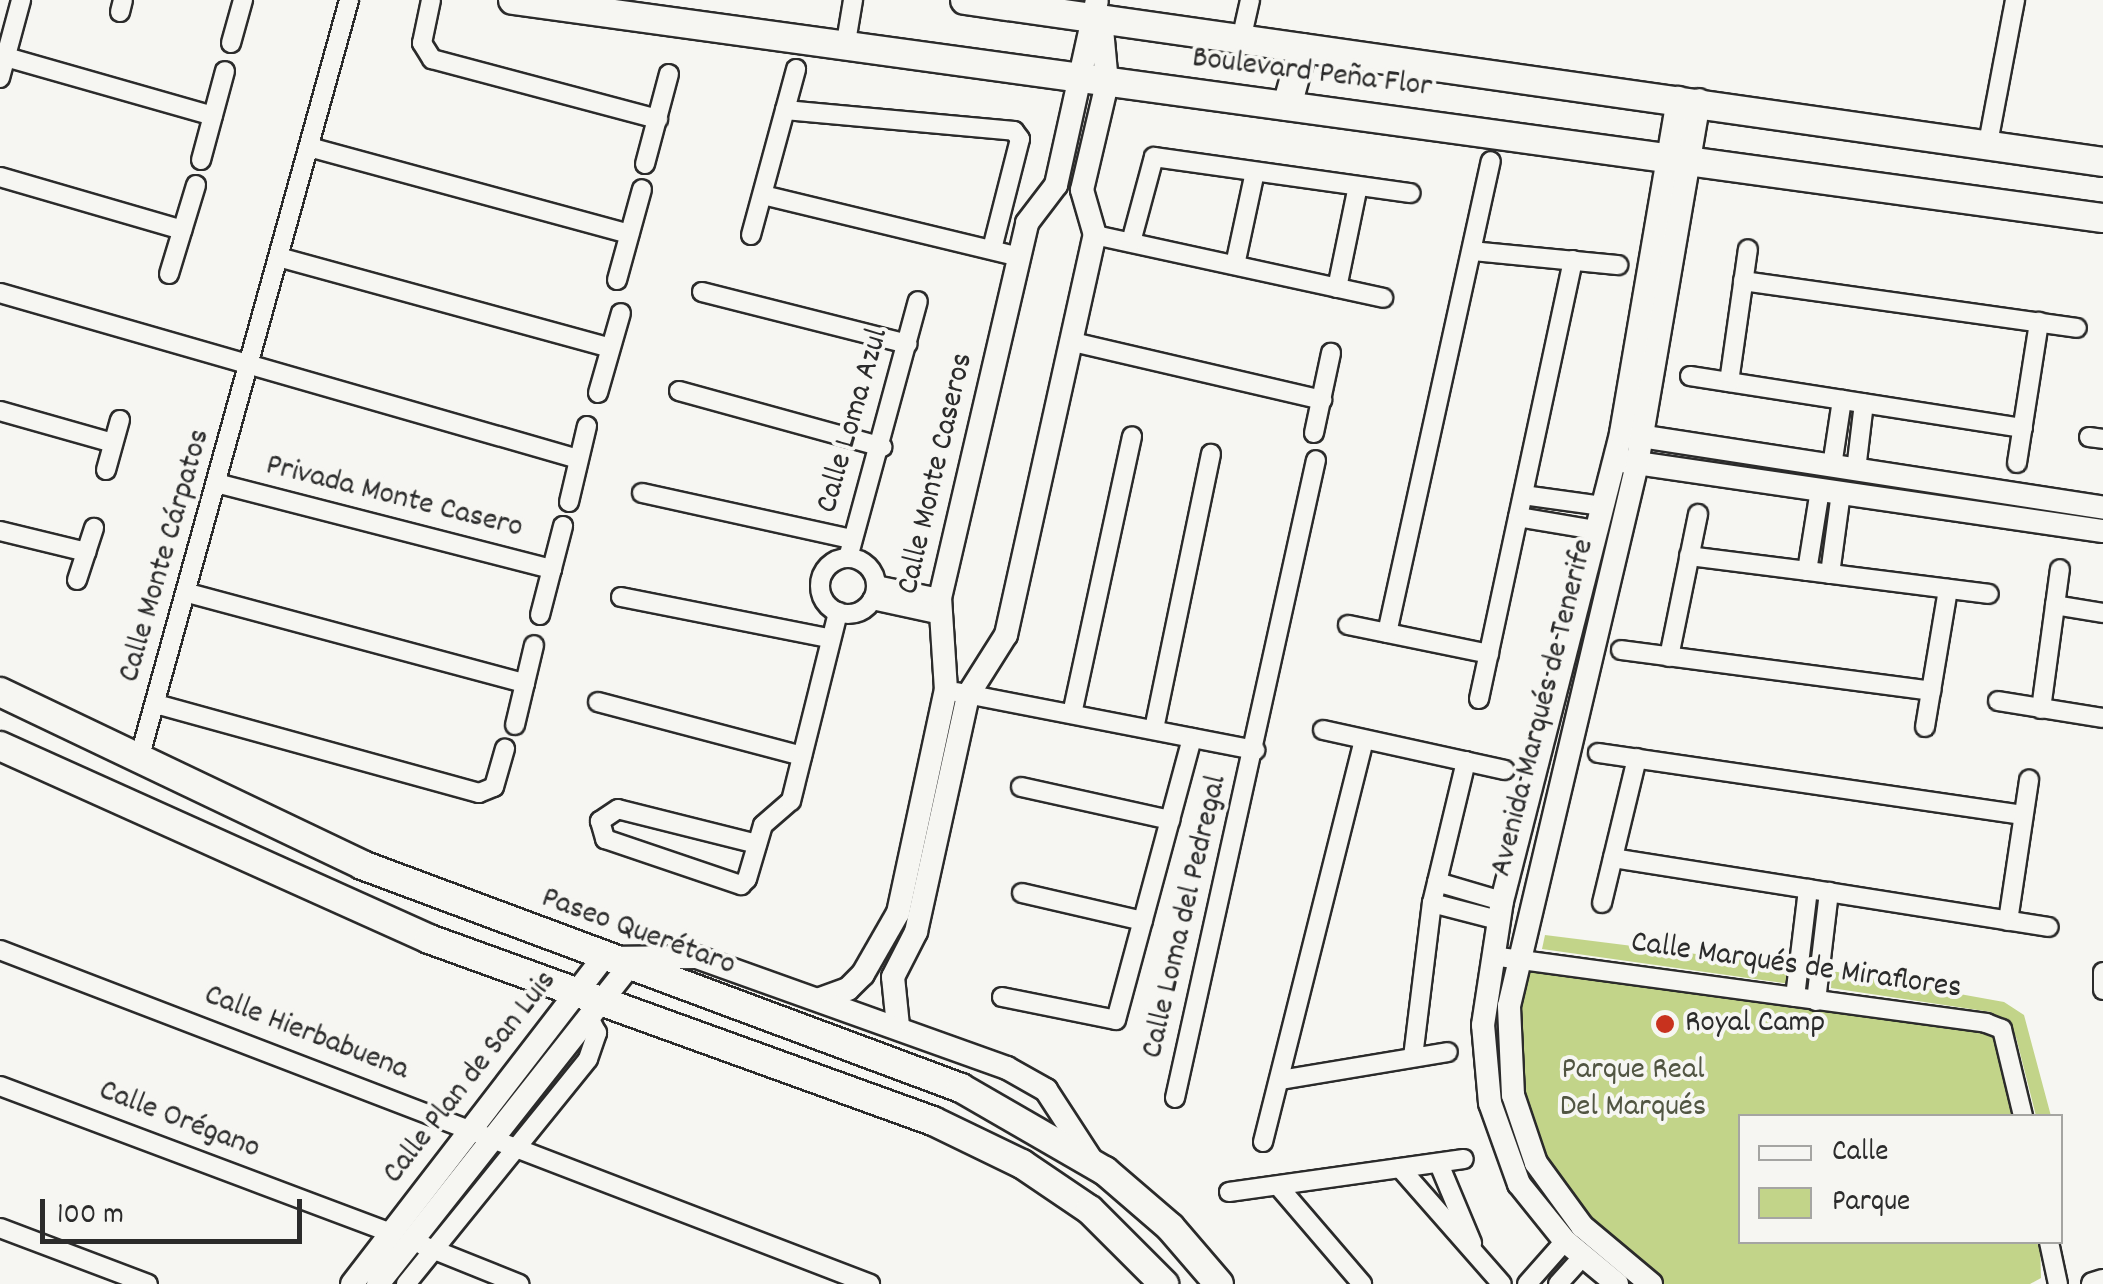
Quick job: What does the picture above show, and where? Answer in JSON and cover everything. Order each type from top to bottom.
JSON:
[{"type":"main road","name":"Boulevard Peña Flor","points":[[513,0],[2103,218]]},
{"type":"main road","name":"Boulevard Peña Flor","points":[[965,0],[1097,9],[1242,40],[1689,99],[2103,162]]},
{"type":"main road","points":[[1288,106],[1303,48]]},
{"type":"main road","name":"Paseo Querétaro","points":[[0,692],[362,865],[616,963],[962,1088],[1094,1164],[1170,1227],[1219,1284]]},
{"type":"main road","points":[[0,746],[327,895],[589,1006],[933,1120],[1022,1164],[1090,1210],[1164,1284]]},
{"type":"street","points":[[0,78],[21,0]]},
{"type":"street","points":[[231,44],[243,0]]},
{"type":"street","name":"Calle Monte Cárpatos","points":[[139,759],[220,484],[349,0]]},
{"type":"street","points":[[431,0],[422,42],[432,60],[658,118]]},
{"type":"street","points":[[845,48],[853,0]]},
{"type":"street","points":[[1242,40],[1250,0]]},
{"type":"street","points":[[1988,143],[2015,0]]},
{"type":"street","name":"Calle Monte Caseros","points":[[820,999],[848,988],[863,974],[898,914],[957,692],[1006,635],[1096,235],[1082,190],[1097,9]]},
{"type":"street","points":[[6,58],[213,116]]},
{"type":"street","points":[[751,234],[796,69]]},
{"type":"street","points":[[201,160],[225,71]]},
{"type":"street","points":[[645,164],[669,74]]},
{"type":"street","name":"Calle Monte Caseros","points":[[898,1026],[892,977],[916,932],[957,692],[938,606],[1027,223],[1056,185],[1094,81]]},
{"type":"street","name":"Avenida Marqués de Tenerife","points":[[1617,1284],[1574,1249],[1519,1184],[1490,1102],[1484,1025],[1504,958],[1632,434],[1689,99]]},
{"type":"street","points":[[786,110],[1014,131],[1020,140],[992,250]]},
{"type":"street","points":[[310,147],[629,234]]},
{"type":"street","points":[[1131,242],[1154,157],[1410,193]]},
{"type":"street","points":[[1387,633],[1491,161]]},
{"type":"street","points":[[1235,265],[1255,172]]},
{"type":"street","points":[[0,178],[182,230]]},
{"type":"street","points":[[169,274],[196,185]]},
{"type":"street","points":[[1056,185],[1082,190]]},
{"type":"street","points":[[1337,288],[1358,186]]},
{"type":"street","points":[[617,280],[642,189]]},
{"type":"street","points":[[763,195],[1020,257]]},
{"type":"street","points":[[1096,235],[1383,298]]},
{"type":"street","points":[[1729,382],[1748,249]]},
{"type":"street","points":[[1472,251],[1618,264]]},
{"type":"street","points":[[282,258],[610,348]]},
{"type":"street","points":[[1479,699],[1572,260]]},
{"type":"street","points":[[1743,280],[2078,328]]},
{"type":"street","points":[[702,292],[908,344]]},
{"type":"street","points":[[0,293],[248,369],[578,459]]},
{"type":"street","name":"Calle Loma Azul","points":[[850,548],[882,447],[918,301]]},
{"type":"street","points":[[598,394],[620,313]]},
{"type":"street","points":[[2018,463],[2040,322]]},
{"type":"street","points":[[1074,342],[1322,400]]},
{"type":"street","points":[[1314,434],[1331,353]]},
{"type":"street","points":[[1690,376],[2023,428]]},
{"type":"street","points":[[679,391],[882,447]]},
{"type":"street","points":[[1842,400],[1844,468]]},
{"type":"street","points":[[1844,468],[1864,403]]},
{"type":"street","points":[[0,411],[113,443]]},
{"type":"street","points":[[106,470],[120,420]]},
{"type":"street","name":"Privada Monte Casero","points":[[569,502],[587,426]]},
{"type":"street","points":[[1632,434],[1844,468],[2039,510],[2103,531]]},
{"type":"street","points":[[1072,714],[1132,436]]},
{"type":"street","points":[[1154,729],[1212,454]]},
{"type":"street","name":"Calle Loma del Pedregal","points":[[1175,1098],[1255,750],[1316,460]]},
{"type":"street","points":[[1625,462],[1830,492],[2039,510],[2103,508]]},
{"type":"street","name":"Avenida Marqués de Tenerife","points":[[1625,462],[1602,506],[1500,910],[1507,1054],[1520,1126],[1536,1163],[1582,1226],[1651,1284]]},
{"type":"street","name":"Privada Monte Casero","points":[[220,484],[552,569]]},
{"type":"street","points":[[1807,571],[1830,492]]},
{"type":"street","points":[[1830,492],[1830,574]]},
{"type":"street","points":[[642,493],[850,548],[872,572],[874,593]]},
{"type":"street","points":[[1523,495],[1602,506]]},
{"type":"street","points":[[1669,656],[1698,514]]},
{"type":"street","points":[[1518,517],[1596,530]]},
{"type":"street","name":"Privada Monte Casero","points":[[540,615],[563,526]]},
{"type":"street","points":[[78,580],[94,528]]},
{"type":"street","points":[[0,531],[86,552]]},
{"type":"street","points":[[850,548],[822,573],[825,603],[838,612],[850,614],[874,593]]},
{"type":"street","points":[[1689,556],[1989,594]]},
{"type":"street","points":[[2042,708],[2060,569]]},
{"type":"street","points":[[1925,728],[1948,589]]},
{"type":"street","points":[[874,593],[938,606]]},
{"type":"street","points":[[188,594],[525,683]]},
{"type":"street","points":[[621,597],[828,638]]},
{"type":"street","points":[[2055,606],[2103,613]]},
{"type":"street","points":[[757,844],[618,809],[600,821],[606,839],[741,885],[769,816],[791,801],[828,638],[838,612]]},
{"type":"street","points":[[1348,625],[1489,654]]},
{"type":"street","points":[[515,725],[534,645]]},
{"type":"street","points":[[1621,650],[1931,691]]},
{"type":"street","points":[[957,692],[1255,750]]},
{"type":"street","points":[[1998,701],[2103,718]]},
{"type":"street","points":[[598,702],[802,756]]},
{"type":"street","points":[[156,704],[479,793],[494,787],[505,749]]},
{"type":"street","points":[[1322,730],[1504,770]]},
{"type":"street","points":[[1002,998],[1116,1020],[1192,738]]},
{"type":"street","points":[[1263,1142],[1364,740]]},
{"type":"street","points":[[1598,753],[2023,815]]},
{"type":"street","points":[[1602,903],[1637,758]]},
{"type":"street","points":[[1413,1058],[1432,903],[1466,761]]},
{"type":"street","points":[[2008,921],[2028,780]]},
{"type":"street","points":[[1021,787],[1170,820]]},
{"type":"street","points":[[1613,858],[2048,928]]},
{"type":"street","points":[[1437,882],[1500,910]]},
{"type":"street","points":[[1795,996],[1808,889]]},
{"type":"street","points":[[1816,1000],[1829,892]]},
{"type":"street","points":[[1022,893],[1143,921]]},
{"type":"street","points":[[1432,903],[1500,910]]},
{"type":"street","name":"Calle Hierbabuena","points":[[0,950],[870,1284]]},
{"type":"street","points":[[616,963],[696,957],[898,1026],[1046,1090],[1094,1164]]},
{"type":"street","name":"Calle Marqués de Miraflores","points":[[1504,958],[1795,996],[2002,1029],[2023,1114]]},
{"type":"street","name":"Calle Plan de San Luis","points":[[378,1284],[494,1138],[616,963]]},
{"type":"street","points":[[2103,972],[2103,990]]},
{"type":"street","points":[[406,1284],[412,1241],[494,1138],[595,1048],[589,1006]]},
{"type":"street","points":[[1281,1080],[1448,1052]]},
{"type":"street","name":"Calle Orégano","points":[[0,1086],[519,1284]]},
{"type":"street","points":[[1229,1192],[1464,1160]]},
{"type":"street","points":[[1439,1164],[1480,1262]]},
{"type":"street","points":[[1400,1168],[1502,1284]]},
{"type":"street","points":[[1279,1186],[1362,1284]]},
{"type":"street","points":[[0,1228],[148,1284]]},
{"type":"street","name":"Calle Plan de San Luis","points":[[352,1284],[412,1241]]},
{"type":"street","points":[[2049,1244],[2058,1284]]},
{"type":"street","points":[[1527,1284],[1574,1249]]},
{"type":"street","points":[[1558,1284],[1574,1249]]},
{"type":"street","points":[[2093,1284],[2103,1281]]},
{"type":"green space","points":[[1545,935],[1793,966],[1791,984],[1542,949]]},
{"type":"green space","name":"Parque Real Del Marqués","points":[[1516,961],[2002,1031],[2018,1114],[1738,1114],[1738,1244],[2040,1244],[2041,1278],[2030,1284],[1655,1284],[1583,1225],[1537,1162],[1508,1053]]},
{"type":"green space","points":[[1832,971],[2004,1002],[2024,1015],[2050,1114],[2035,1114],[2016,1037],[1991,1012],[1831,988]]},
{"type":"place","name":"Royal Camp","points":[[1665,1024]]}]
